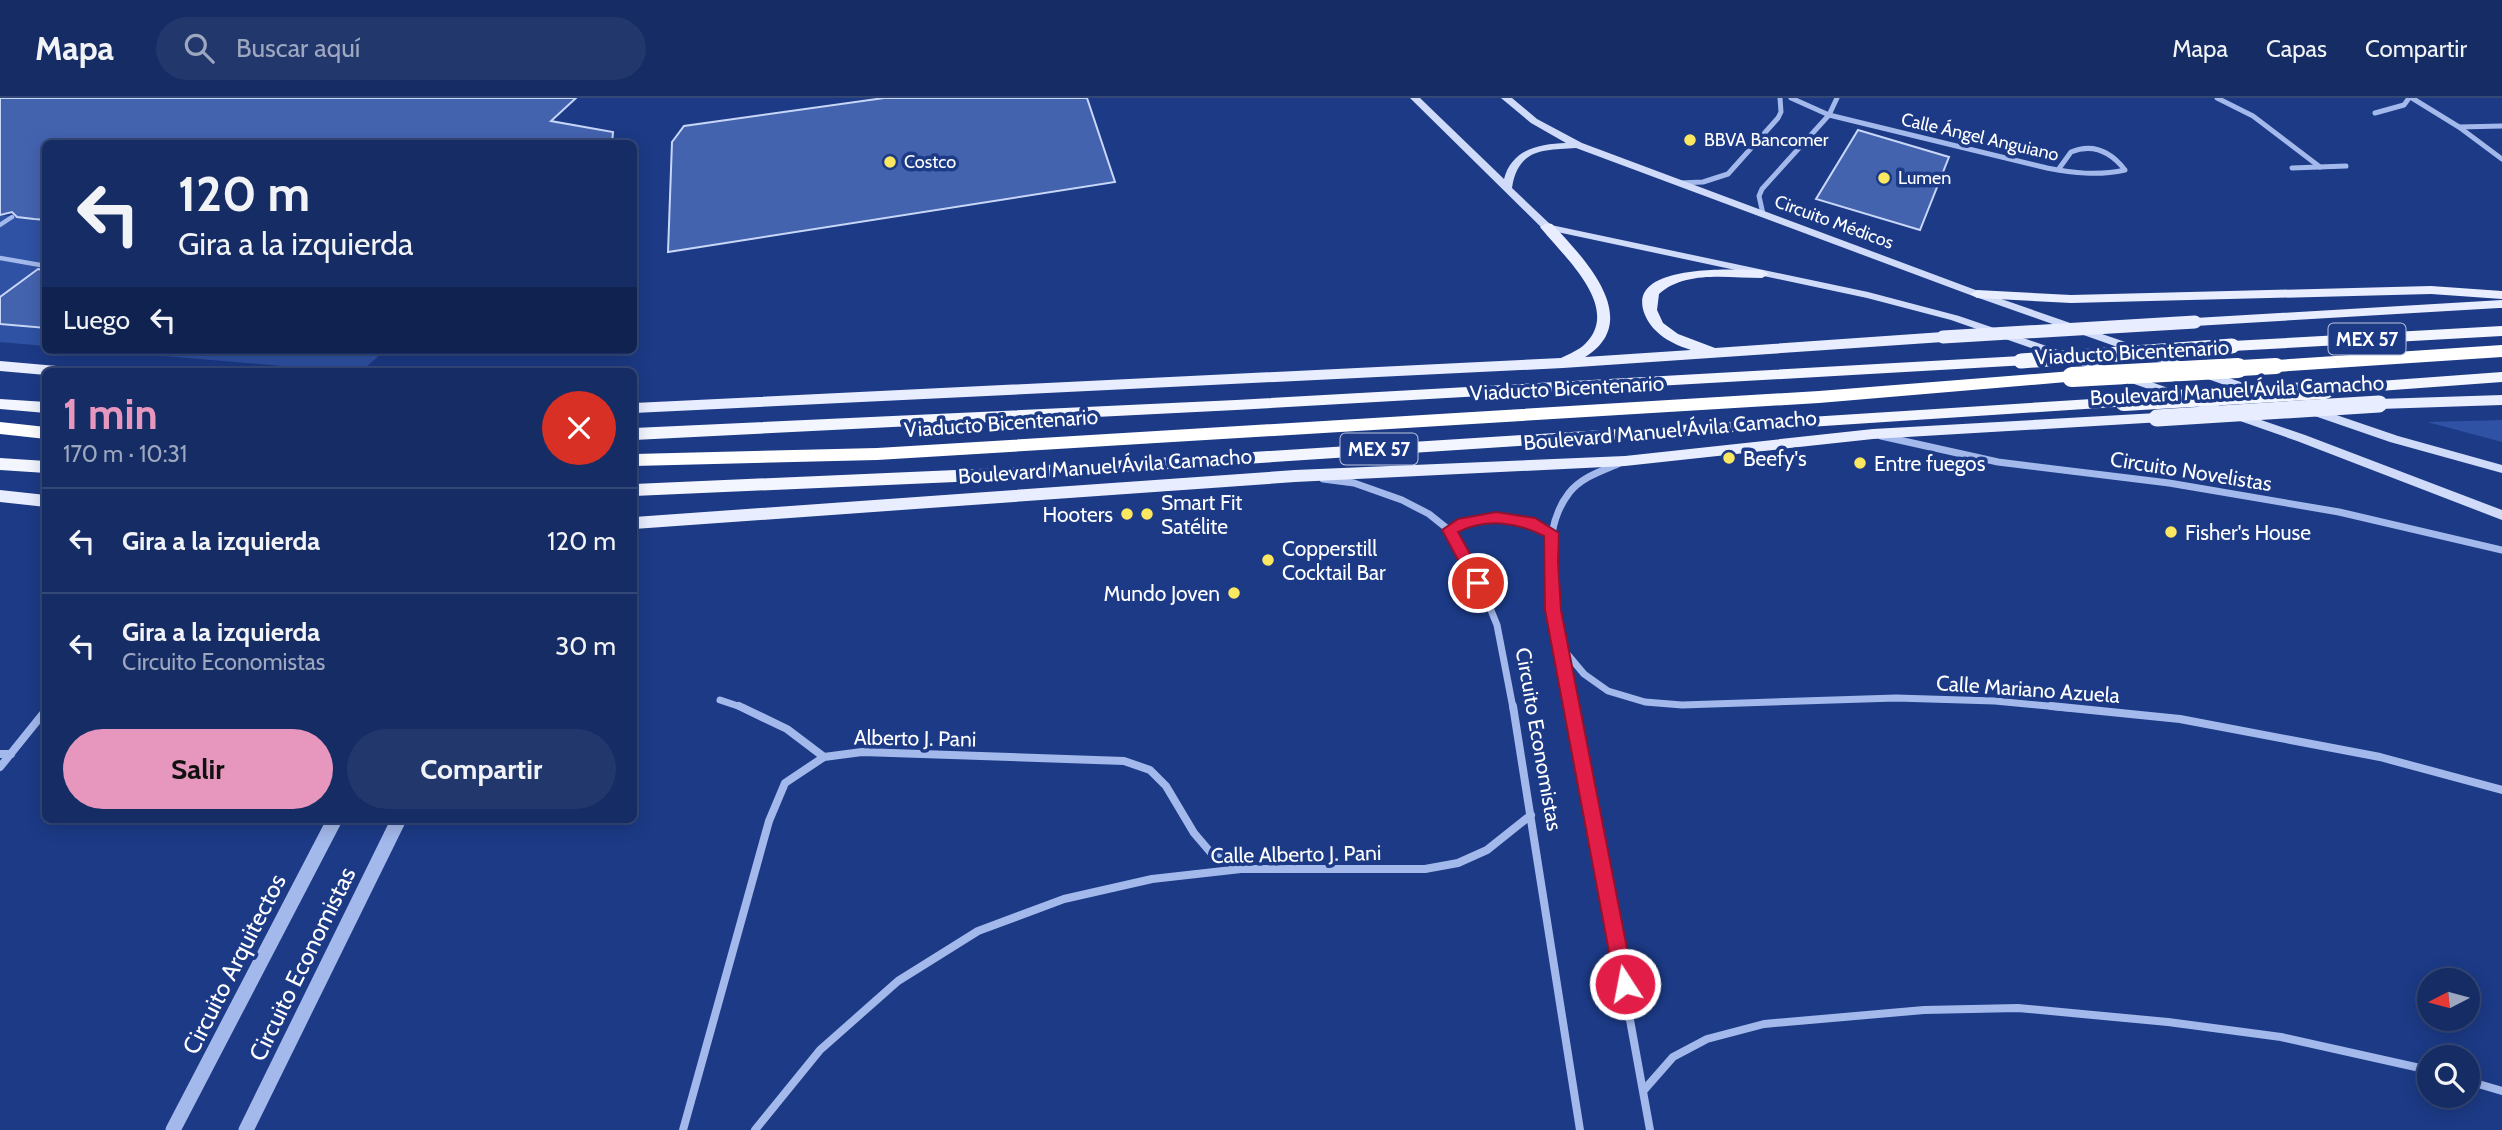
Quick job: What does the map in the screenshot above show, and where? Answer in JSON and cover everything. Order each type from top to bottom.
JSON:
[{"type":"highway","name":"Boulevard Manuel Ávila Camacho","points":[[637,434],[1250,404],[2502,331]]},
{"type":"highway","name":"Viaducto Bicentenario","points":[[637,460],[877,454],[1819,397],[2073,377],[2502,351]]},
{"type":"highway","name":"Boulevard Manuel Ávila Camacho","points":[[637,490],[1001,474],[2502,377]]},
{"type":"highway","points":[[0,404],[42,408]]},
{"type":"highway","points":[[0,428],[42,433]]},
{"type":"highway","points":[[0,464],[42,467]]},
{"type":"main road","points":[[1415,98],[1547,227],[1588,274],[1600,294],[1604,307],[1603,322],[1597,337],[1584,352],[1563,363]]},
{"type":"main road","name":"Circuito Médicos","points":[[1506,98],[1534,121],[1578,145],[1679,183],[1977,294],[2394,439],[2502,469]]},
{"type":"main road","points":[[1507,190],[1510,166],[1517,159],[1538,149],[1578,145]]},
{"type":"main road","points":[[1547,227],[1868,295],[1955,318],[2301,438],[2502,515]]},
{"type":"main road","points":[[1732,353],[1697,348],[1671,337],[1657,325],[1650,310],[1652,293],[1665,282],[1686,277],[1762,274]]},
{"type":"main road","points":[[1977,294],[2071,299],[2431,290],[2502,295]]},
{"type":"main road","points":[[637,408],[1563,363],[1942,337],[2502,304]]},
{"type":"main road","points":[[0,366],[42,370]]},
{"type":"main road","name":"Boulevard Manuel Ávila Camacho","points":[[637,523],[1295,476],[1625,461],[1873,434],[2379,404],[2502,400]]},
{"type":"main road","points":[[0,496],[42,501]]},
{"type":"street","name":"Circuito Médicos","points":[[1679,183],[1710,181],[1728,174],[1778,118],[1781,112],[1780,98]]},
{"type":"street","points":[[1791,98],[1829,115]]},
{"type":"street","points":[[1763,214],[1759,197],[1762,189],[1829,115],[1838,98]]},
{"type":"street","points":[[2217,98],[2253,116],[2320,167]]},
{"type":"street","points":[[2375,113],[2404,105],[2411,98],[2459,127],[2502,159]]},
{"type":"street","name":"Calle Ángel Anguiano","points":[[1829,115],[2059,170],[2108,175],[2125,170],[2119,160],[2103,150],[2083,146],[2068,153],[2059,170]]},
{"type":"street","points":[[2459,127],[2502,126]]},
{"type":"street","points":[[2292,168],[2346,166]]},
{"type":"street","points":[[0,225],[12,217]]},
{"type":"street","points":[[0,258],[42,265]]},
{"type":"street","name":"Circuito Novelistas","points":[[1873,434],[1997,462],[2169,483],[2339,512],[2502,550]]},
{"type":"street","points":[[1625,461],[1585,479],[1568,493],[1552,533],[1550,562],[1553,610],[1563,649],[1650,1130]]},
{"type":"street","name":"Circuito Economistas","points":[[1295,476],[1354,483],[1402,499],[1429,514],[1449,530],[1486,598],[1497,625],[1531,815],[1580,1130]]},
{"type":"street","points":[[1449,530],[1471,521],[1496,517],[1530,522],[1552,533]]},
{"type":"street","name":"Calle Mariano Azuela","points":[[1563,649],[1584,674],[1608,691],[1645,702],[1682,705],[1909,698],[1995,701],[2180,719],[2380,757],[2502,790]]},
{"type":"street","points":[[720,700],[759,713],[795,732],[824,757]]},
{"type":"street","points":[[0,767],[42,715]]},
{"type":"street","name":"Alberto J. Pani","points":[[683,1130],[769,821],[785,783],[824,757],[862,752],[1124,761],[1150,770],[1166,786],[1194,834],[1212,853],[1241,869]]},
{"type":"street","points":[[0,754],[11,754]]},
{"type":"street","name":"Calle Alberto J. Pani","points":[[755,1130],[820,1050],[849,1024],[898,981],[978,931],[1064,899],[1152,879],[1241,869],[1425,869],[1458,863],[1487,850],[1531,815]]},
{"type":"street","name":"Circuito Arquitectos","points":[[173,1130],[333,823]]},
{"type":"street","name":"Circuito Economistas","points":[[246,1130],[397,823]]},
{"type":"street","points":[[1644,1090],[1672,1057],[1707,1039],[1764,1024],[1924,1010],[2018,1009],[2168,1022],[2281,1037],[2417,1067]]},
{"type":"street","points":[[2480,1085],[2502,1091]]},
{"type":"shaded area","points":[[0,215],[42,220],[42,346],[0,342]]},
{"type":"shaded area","points":[[140,354],[381,354],[365,368],[306,368]]},
{"type":"shaded area","points":[[2502,420],[2502,442],[2427,422]]},
{"type":"building","points":[[0,98],[576,98],[551,121],[613,132],[612,140],[42,140],[42,220],[17,217],[12,212],[0,215]]},
{"type":"building","name":"Costco","points":[[884,98],[1087,98],[1115,182],[668,252],[672,142],[684,126]]},
{"type":"building","name":"Lumen","points":[[1858,130],[1949,157],[1920,230],[1816,199]]},
{"type":"building","points":[[38,269],[42,270],[42,328],[0,324],[0,297]]},
{"type":"place","name":"BBVA Bancomer","points":[[1690,140]]},
{"type":"place","name":"Costco","points":[[890,162]]},
{"type":"place","name":"Lumen","points":[[1884,178]]},
{"type":"place","name":"Beefy's","points":[[1729,458]]},
{"type":"place","name":"Entre fuegos","points":[[1860,463]]},
{"type":"place","name":"Hooters","points":[[1127,514]]},
{"type":"place","name":"Smart Fit Satélite","points":[[1147,514]]},
{"type":"place","name":"Fisher's House","points":[[2171,532]]},
{"type":"place","name":"Copperstill Cocktail Bar","points":[[1268,560]]},
{"type":"place","name":"Mundo Joven","points":[[1234,593]]},
{"type":"route","points":[[1478,583],[1449,530],[1463,523],[1496,517],[1530,522],[1552,533],[1550,562],[1553,610],[1563,649],[1625,984]]}]
